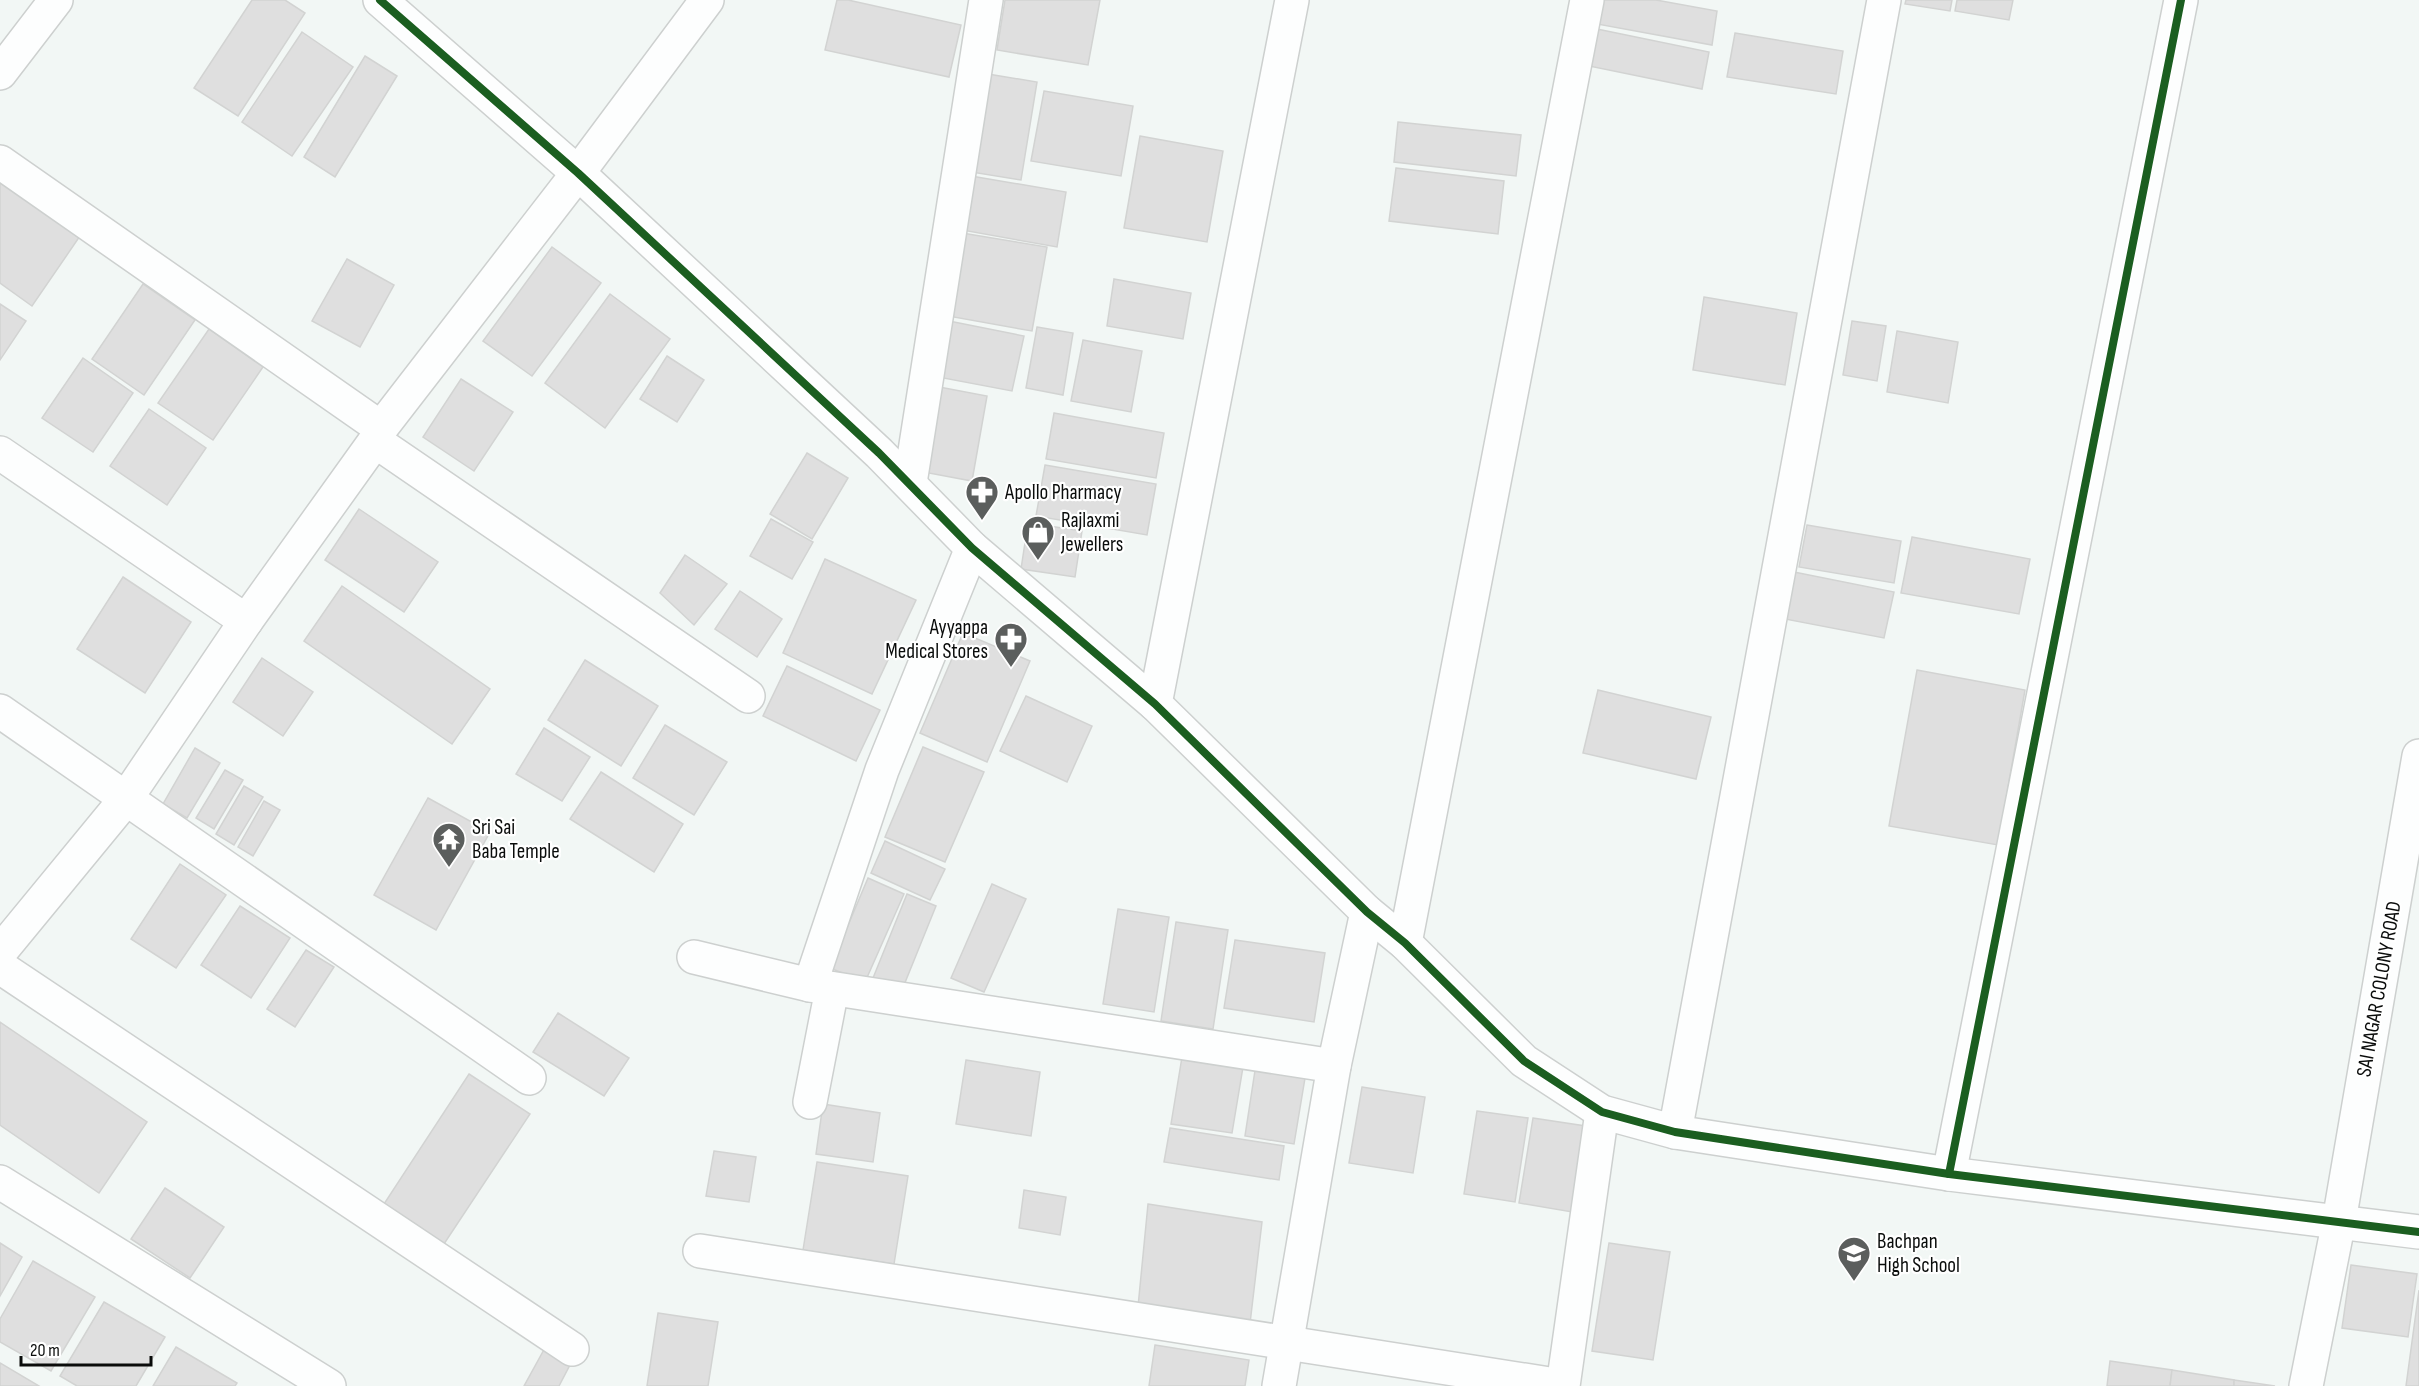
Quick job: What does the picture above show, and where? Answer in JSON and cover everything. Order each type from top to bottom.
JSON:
[{"type":"street","points":[[0,73],[56,0]]},
{"type":"street","points":[[380,0],[579,173],[910,483],[972,548],[1155,704],[1367,912],[1404,943],[1524,1061],[1602,1112],[1675,1132],[1949,1174],[2419,1232]]},
{"type":"street","points":[[0,952],[125,800],[246,621],[378,434],[579,173],[706,0]]},
{"type":"street","points":[[910,483],[986,0]]},
{"type":"street","points":[[1155,704],[1292,0]]},
{"type":"street","points":[[1404,943],[1587,0]]},
{"type":"street","points":[[1675,1132],[1884,0]]},
{"type":"street","points":[[1949,1174],[2181,0]]},
{"type":"street","points":[[0,162],[748,696]]},
{"type":"street","points":[[0,453],[246,621]]},
{"type":"street","points":[[810,1102],[821,987],[882,770],[972,548]]},
{"type":"street","points":[[0,711],[125,800],[530,1078]]},
{"type":"street","name":"SAI NAGAR COLONY ROAD","points":[[2306,1386],[2339,1221],[2419,756]]},
{"type":"street","points":[[1279,1386],[1334,1066],[1367,912]]},
{"type":"street","points":[[694,957],[821,987],[1334,1066]]},
{"type":"street","points":[[0,967],[572,1349]]},
{"type":"street","points":[[700,1251],[1562,1386],[1602,1112]]},
{"type":"street","points":[[0,1182],[329,1386]]},
{"type":"building","points":[[252,0],[285,0],[305,13],[238,116],[194,88]]},
{"type":"building","points":[[837,0],[848,0],[961,25],[949,77],[825,50]]},
{"type":"building","points":[[1005,0],[1100,0],[1088,65],[997,50]]},
{"type":"building","points":[[1602,0],[1656,0],[1717,11],[1712,45],[1597,24]]},
{"type":"building","points":[[1906,0],[1952,0],[1950,11],[1905,4]]},
{"type":"building","points":[[1957,0],[2013,0],[2009,20],[1955,11]]},
{"type":"building","points":[[1597,29],[1709,52],[1702,89],[1589,66]]},
{"type":"building","points":[[302,32],[353,67],[292,156],[242,122]]},
{"type":"building","points":[[1735,33],[1843,51],[1836,94],[1727,77]]},
{"type":"building","points":[[365,56],[397,76],[335,177],[304,157]]},
{"type":"building","points":[[988,74],[1037,82],[1021,180],[971,172]]},
{"type":"building","points":[[1044,91],[1133,106],[1121,176],[1031,161]]},
{"type":"building","points":[[1398,122],[1521,135],[1516,176],[1394,162]]},
{"type":"building","points":[[1140,136],[1223,151],[1207,242],[1124,228]]},
{"type":"building","points":[[1396,168],[1504,181],[1498,234],[1389,221]]},
{"type":"building","points":[[971,176],[1066,192],[1057,247],[962,230]]},
{"type":"building","points":[[0,182],[80,236],[32,306],[0,283]]},
{"type":"building","points":[[962,233],[1047,247],[1032,331],[948,316]]},
{"type":"building","points":[[552,247],[601,283],[532,376],[483,341]]},
{"type":"building","points":[[347,259],[394,285],[360,347],[312,321]]},
{"type":"building","points":[[1114,279],[1191,293],[1183,339],[1107,326]]},
{"type":"building","points":[[143,284],[195,320],[144,395],[92,359]]},
{"type":"building","points":[[610,294],[670,339],[605,428],[545,383]]},
{"type":"building","points":[[1704,297],[1797,313],[1785,385],[1693,370]]},
{"type":"building","points":[[0,304],[26,321],[0,360]]},
{"type":"building","points":[[949,321],[1024,336],[1012,391],[938,377]]},
{"type":"building","points":[[1852,321],[1886,326],[1877,381],[1843,375]]},
{"type":"building","points":[[1037,327],[1073,333],[1063,395],[1026,388]]},
{"type":"building","points":[[209,329],[263,367],[213,440],[158,403]]},
{"type":"building","points":[[1897,331],[1958,342],[1948,403],[1887,392]]},
{"type":"building","points":[[1083,340],[1142,351],[1131,412],[1071,401]]},
{"type":"building","points":[[667,356],[704,380],[677,422],[640,399]]},
{"type":"building","points":[[83,358],[133,393],[93,452],[42,418]]},
{"type":"building","points":[[461,379],[513,412],[474,471],[423,437]]},
{"type":"building","points":[[934,386],[987,396],[972,481],[918,471]]},
{"type":"building","points":[[149,409],[206,448],[167,505],[110,466]]},
{"type":"building","points":[[1054,413],[1164,433],[1156,478],[1046,459]]},
{"type":"building","points":[[807,453],[848,478],[812,539],[770,514]]},
{"type":"building","points":[[1045,465],[1156,484],[1147,535],[1036,516]]},
{"type":"building","points":[[359,509],[438,562],[404,612],[325,560]]},
{"type":"building","points":[[771,519],[813,542],[792,579],[750,556]]},
{"type":"building","points":[[1028,523],[1082,531],[1075,577],[1021,569]]},
{"type":"building","points":[[1807,525],[1901,541],[1894,583],[1799,567]]},
{"type":"building","points":[[1912,537],[2030,559],[2019,614],[1901,593]]},
{"type":"building","points":[[685,555],[727,584],[694,625],[660,593]]},
{"type":"building","points":[[825,559],[916,600],[872,694],[783,653]]},
{"type":"building","points":[[1794,572],[1894,592],[1884,638],[1785,619]]},
{"type":"building","points":[[123,577],[191,622],[145,693],[77,649]]},
{"type":"building","points":[[342,586],[490,689],[452,744],[304,641]]},
{"type":"building","points":[[740,591],[782,619],[757,657],[715,629]]},
{"type":"building","points":[[963,633],[1030,661],[987,762],[920,733]]},
{"type":"building","points":[[262,658],[313,692],[283,736],[233,702]]},
{"type":"building","points":[[585,660],[658,706],[621,766],[548,720]]},
{"type":"building","points":[[787,666],[880,710],[856,761],[763,716]]},
{"type":"building","points":[[1917,670],[2025,690],[1998,845],[1889,826]]},
{"type":"building","points":[[1598,690],[1711,717],[1696,779],[1583,753]]},
{"type":"building","points":[[1026,696],[1092,726],[1067,782],[1000,751]]},
{"type":"building","points":[[665,725],[727,762],[694,815],[633,778]]},
{"type":"building","points":[[544,728],[590,757],[562,801],[516,774]]},
{"type":"building","points":[[923,747],[984,772],[945,862],[885,837]]},
{"type":"building","points":[[195,748],[220,763],[187,818],[163,804]]},
{"type":"building","points":[[225,770],[243,780],[214,829],[196,818]]},
{"type":"building","points":[[601,772],[683,824],[654,872],[570,819]]},
{"type":"building","points":[[244,786],[263,797],[234,845],[216,834]]},
{"type":"building","points":[[428,798],[490,832],[436,930],[374,895]]},
{"type":"building","points":[[264,801],[280,810],[253,856],[238,847]]},
{"type":"building","points":[[885,841],[945,869],[930,900],[871,873]]},
{"type":"building","points":[[180,864],[226,895],[176,968],[131,939]]},
{"type":"building","points":[[868,878],[904,894],[865,982],[830,968]]},
{"type":"building","points":[[992,884],[1026,899],[984,992],[951,978]]},
{"type":"building","points":[[907,894],[936,906],[902,990],[873,978]]},
{"type":"building","points":[[240,906],[290,938],[251,998],[201,965]]},
{"type":"building","points":[[1118,909],[1169,917],[1154,1012],[1103,1004]]},
{"type":"building","points":[[1176,922],[1228,930],[1213,1029],[1161,1021]]},
{"type":"building","points":[[1235,940],[1325,953],[1314,1022],[1224,1008]]},
{"type":"building","points":[[306,950],[334,967],[295,1027],[267,1009]]},
{"type":"building","points":[[558,1013],[629,1058],[604,1096],[533,1052]]},
{"type":"building","points":[[0,1022],[147,1122],[99,1193],[0,1125]]},
{"type":"building","points":[[1183,1051],[1244,1061],[1232,1133],[1171,1124]]},
{"type":"building","points":[[966,1060],[1040,1072],[1031,1136],[956,1124]]},
{"type":"building","points":[[1256,1064],[1306,1072],[1294,1144],[1245,1136]]},
{"type":"building","points":[[469,1074],[530,1114],[442,1247],[382,1207]]},
{"type":"building","points":[[1362,1087],[1425,1097],[1413,1173],[1349,1163]]},
{"type":"building","points":[[823,1104],[880,1113],[873,1162],[816,1154]]},
{"type":"building","points":[[1477,1111],[1528,1118],[1515,1202],[1464,1194]]},
{"type":"building","points":[[1533,1118],[1592,1127],[1578,1213],[1519,1203]]},
{"type":"building","points":[[1170,1128],[1284,1146],[1279,1180],[1164,1162]]},
{"type":"building","points":[[714,1151],[756,1157],[749,1202],[706,1196]]},
{"type":"building","points":[[817,1162],[908,1176],[894,1264],[803,1250]]},
{"type":"building","points":[[165,1188],[224,1227],[190,1278],[131,1239]]},
{"type":"building","points":[[1024,1190],[1066,1197],[1060,1235],[1019,1228]]},
{"type":"building","points":[[1148,1204],[1262,1222],[1249,1332],[1137,1317]]},
{"type":"building","points":[[0,1243],[22,1257],[0,1296]]},
{"type":"building","points":[[1609,1243],[1670,1252],[1653,1360],[1592,1351]]},
{"type":"building","points":[[33,1261],[95,1297],[51,1371],[0,1342],[0,1319]]},
{"type":"building","points":[[2351,1265],[2417,1274],[2408,1337],[2342,1328]]},
{"type":"building","points":[[2419,1290],[2419,1386],[2406,1386]]},
{"type":"building","points":[[104,1302],[165,1337],[136,1386],[77,1386],[60,1376]]},
{"type":"building","points":[[658,1313],[718,1322],[708,1386],[647,1386]]},
{"type":"building","points":[[1155,1345],[1249,1360],[1245,1386],[1149,1386]]},
{"type":"building","points":[[546,1346],[572,1361],[559,1386],[524,1386]]},
{"type":"building","points":[[176,1347],[237,1383],[235,1386],[153,1386]]},
{"type":"building","points":[[2110,1361],[2172,1370],[2170,1386],[2107,1386]]},
{"type":"building","points":[[0,1363],[39,1386],[0,1386]]},
{"type":"building","points":[[2172,1370],[2234,1380],[2234,1386],[2170,1386]]},
{"type":"building","points":[[2234,1380],[2275,1386],[2234,1386]]},
{"type":"cycle path","points":[[380,0],[578,173],[879,453],[972,548],[1155,704],[1367,912],[1405,943],[1524,1061],[1602,1112],[1675,1132],[1949,1174],[2419,1232]]},
{"type":"cycle path","points":[[1949,1174],[2181,0]]},
{"type":"place","name":"Apollo Pharmacy","points":[[982,521]]},
{"type":"place","name":"Rajlaxmi Jewellers","points":[[1038,561]]},
{"type":"place","name":"Ayyappa Medical Stores","points":[[1011,668]]},
{"type":"place","name":"Sri Sai Baba Temple","points":[[449,868]]},
{"type":"place","name":"Bachpan High School","points":[[1854,1282]]}]
